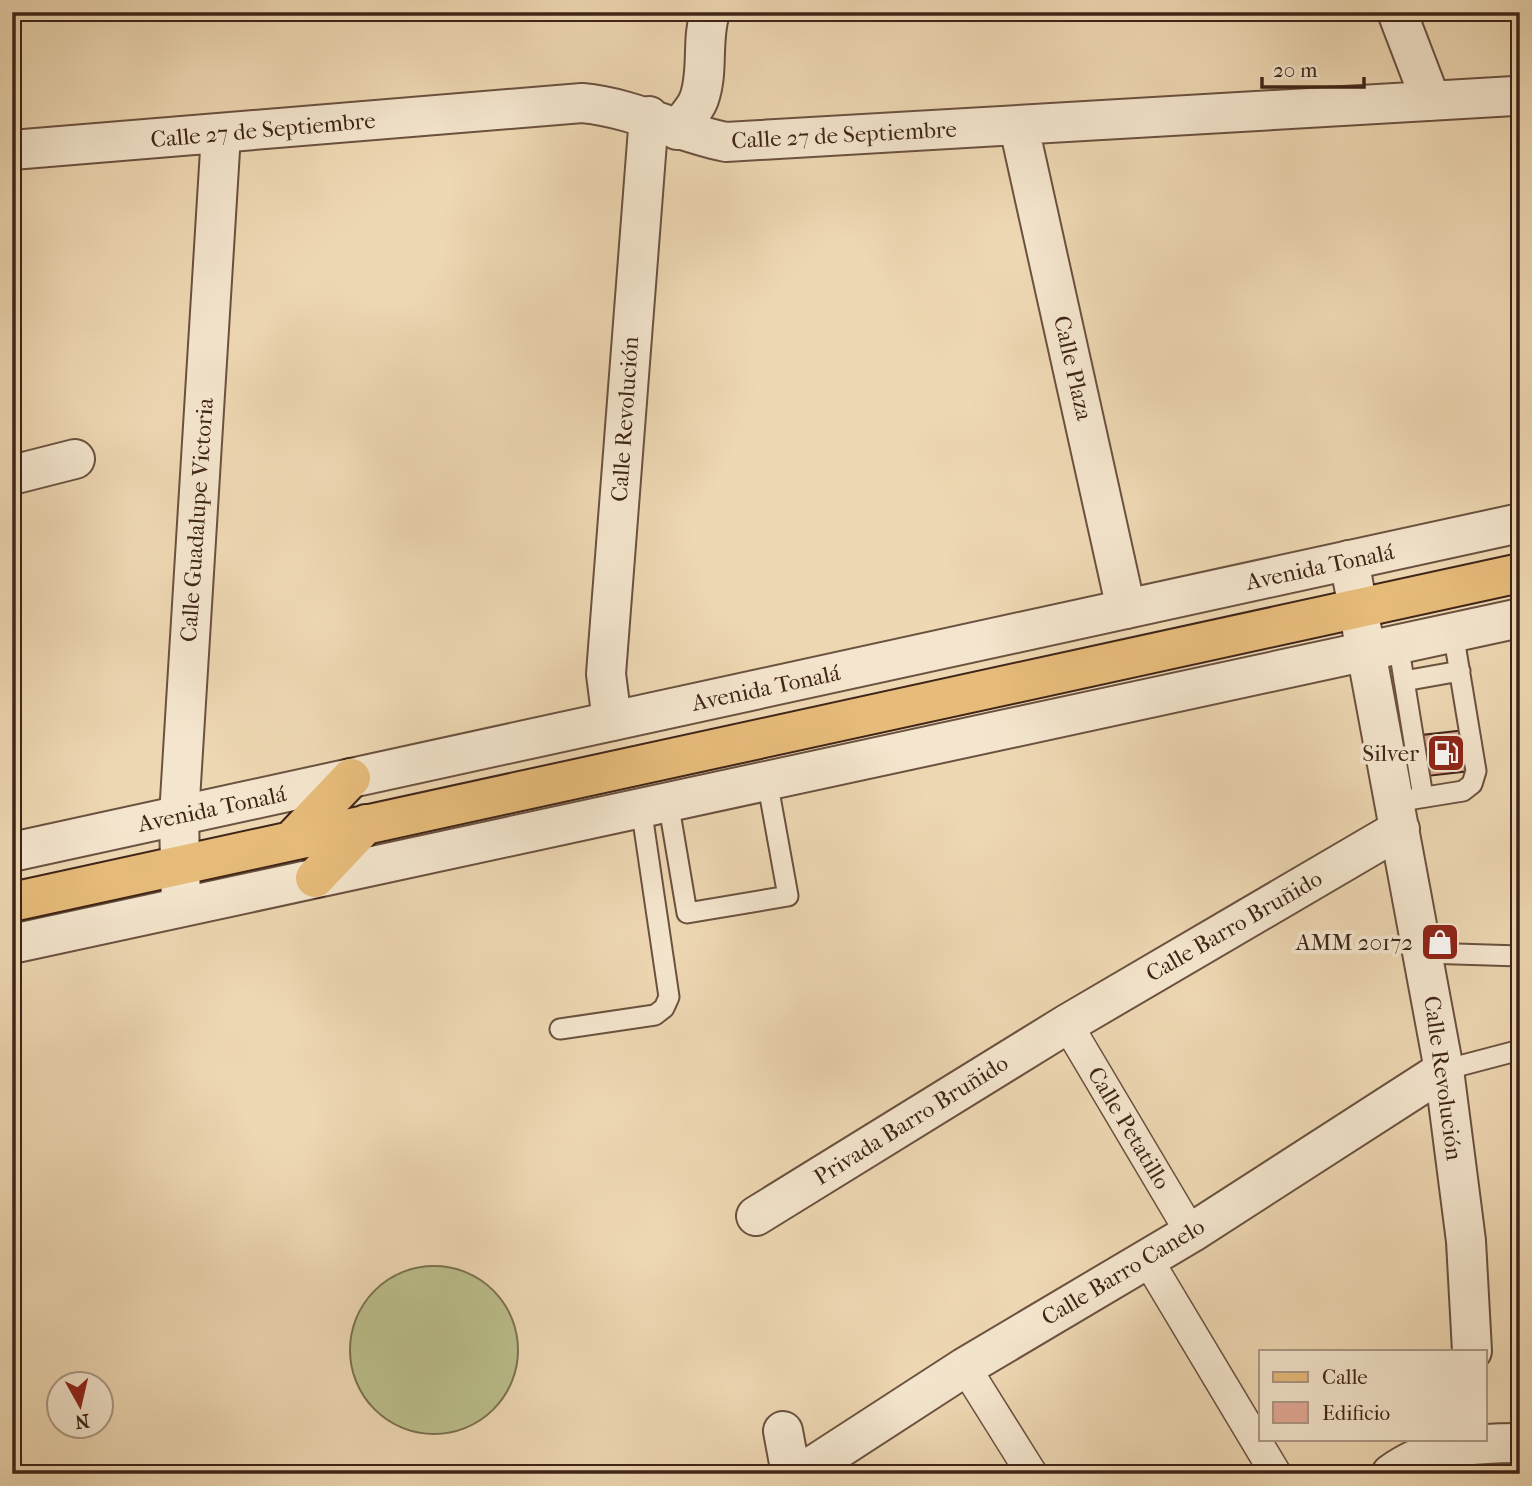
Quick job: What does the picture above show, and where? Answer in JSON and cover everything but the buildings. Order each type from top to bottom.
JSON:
[{"type":"main road","name":"Avenida Tonalá","points":[[12,902],[1520,573]]},
{"type":"main road","points":[[292,841],[351,778]]},
{"type":"main road","points":[[314,878],[366,824]]},
{"type":"street","points":[[663,123],[698,101],[704,78],[704,31],[710,12]]},
{"type":"street","points":[[1397,12],[1431,101]]},
{"type":"street","name":"Calle 27 de Septiembre","points":[[12,150],[582,103],[615,106],[726,142],[1019,127],[1514,96]]},
{"type":"street","name":"Calle Revolución","points":[[612,721],[606,674],[663,123]]},
{"type":"street","name":"Calle Plaza","points":[[1019,127],[1126,609]]},
{"type":"street","name":"Calle Guadalupe Victoria","points":[[181,907],[179,816],[221,134]]},
{"type":"street","points":[[12,475],[75,459]]},
{"type":"street","name":"Avenida Tonalá","points":[[12,852],[1520,523]]},
{"type":"street","name":"Calle Revolución","points":[[1349,560],[1357,608],[1381,646],[1406,809],[1424,953],[1444,1070],[1466,1241],[1472,1350]]},
{"type":"street","points":[[12,944],[1520,618]]},
{"type":"street","name":"Calle Barro Bruñido","points":[[1067,1024],[1406,809]]},
{"type":"street","name":"Privada Barro Bruñido","points":[[756,1216],[1067,1024]]},
{"type":"street","name":"Calle Petatillo","points":[[1067,1024],[1191,1233]]},
{"type":"street","name":"Calle Barro Canelo","points":[[800,1474],[965,1367],[1146,1257],[1191,1233],[1444,1070]]},
{"type":"street","points":[[1146,1257],[1276,1474]]},
{"type":"street","points":[[965,1367],[1032,1474]]},
{"type":"street","points":[[783,1431],[791,1474]]},
{"type":"street","points":[[1391,1474],[1435,1451],[1481,1452],[1520,1443]]},
{"type":"lane","points":[[1381,646],[1404,681],[1406,809],[1463,791],[1472,784],[1476,771],[1453,632]]},
{"type":"lane","points":[[1404,681],[1460,671]]},
{"type":"lane","points":[[654,804],[687,913],[788,896],[767,780]]},
{"type":"lane","points":[[560,1029],[655,1015],[664,1008],[669,998],[654,804]]},
{"type":"lane","points":[[1424,953],[1520,956]]},
{"type":"lane","points":[[1444,1070],[1520,1050]]},
{"type":"green space","points":[[434,1266],[466,1272],[493,1291],[512,1318],[518,1350],[512,1382],[493,1409],[466,1428],[434,1434],[402,1428],[375,1409],[356,1382],[350,1350],[356,1318],[375,1291],[402,1272]]},
{"type":"place","name":"Silver","points":[[1446,753]]},
{"type":"place","name":"AMM 20172","points":[[1440,942]]}]
